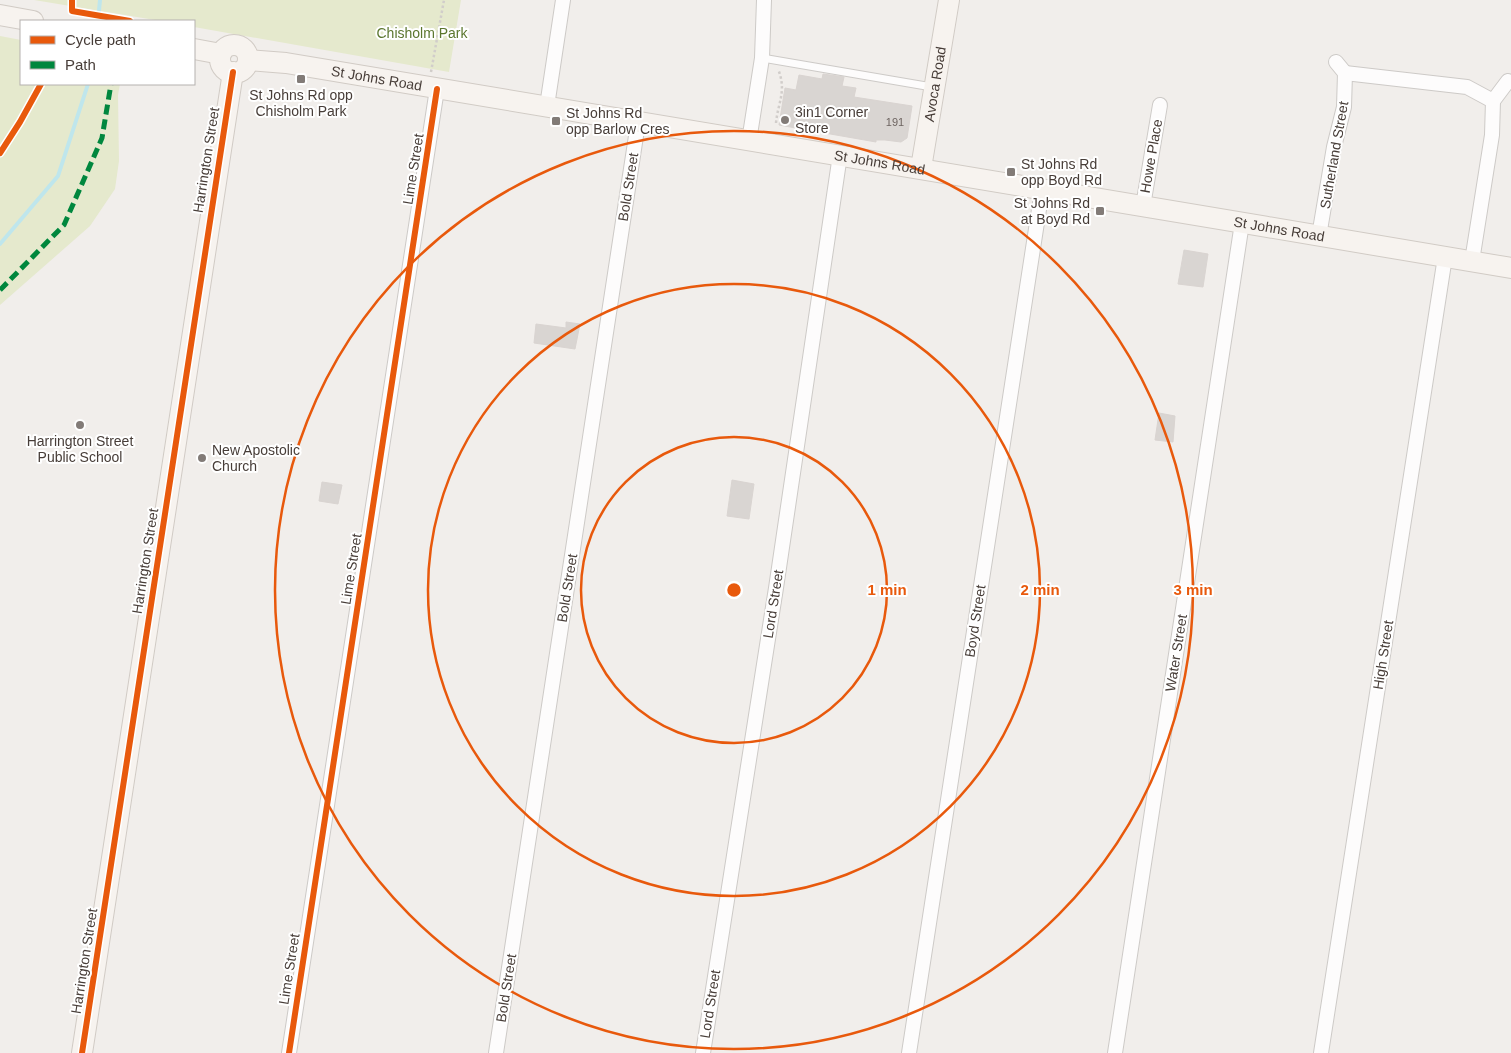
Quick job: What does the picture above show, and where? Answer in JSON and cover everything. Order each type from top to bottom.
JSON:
[{"type":"main road","name":"Avoca Road","points":[[921,168],[949,0]]},
{"type":"main road","points":[[0,15],[28,20]]},
{"type":"main road","points":[[195,49],[222,54],[225,69],[240,66]]},
{"type":"main road","name":"St Johns Road","points":[[240,66],[286,64],[434,80],[547,106],[638,123],[921,168],[1511,268]]},
{"type":"main road","name":"Harrington Street","points":[[82,1053],[240,66]]},
{"type":"street","points":[[547,106],[563,0]]},
{"type":"street","points":[[749,141],[762,58],[764,0]]},
{"type":"street","points":[[1336,62],[1345,73],[1467,88],[1493,102]]},
{"type":"street","name":"Sutherland Street","points":[[1319,236],[1334,147],[1344,107],[1345,73]]},
{"type":"street","name":"Lime Street","points":[[289,1053],[434,80]]},
{"type":"street","points":[[1472,261],[1492,135],[1493,102],[1508,81]]},
{"type":"street","name":"Howe Place","points":[[1143,206],[1160,105]]},
{"type":"street","name":"Bold Street","points":[[496,1053],[638,123]]},
{"type":"street","name":"Lord Street","points":[[703,1053],[777,578],[840,155]]},
{"type":"street","name":"Boyd Street","points":[[909,1053],[1042,190]]},
{"type":"street","name":"Water Street","points":[[1115,1053],[1242,223]]},
{"type":"street","name":"High Street","points":[[1321,1053],[1445,257]]},
{"type":"lane","points":[[762,58],[935,87]]},
{"type":"path","points":[[434,80],[444,0]]},
{"type":"path","points":[[776,123],[782,92],[782,79],[776,66],[777,60]]},
{"type":"green space","name":"Chisholm Park","points":[[34,0],[461,0],[449,72],[195,27],[195,20],[155,20]]},
{"type":"green space","points":[[0,36],[20,40],[20,85],[120,85],[118,95],[119,161],[115,189],[90,226],[0,305]]},
{"type":"building","points":[[823,74],[844,77],[842,86],[856,88],[854,97],[912,106],[907,138],[901,142],[876,140],[876,142],[779,125],[785,88],[796,90],[799,75],[822,79]]},
{"type":"building","points":[[1184,250],[1208,254],[1203,287],[1178,284]]},
{"type":"building","points":[[566,322],[580,324],[575,349],[534,343],[536,324],[566,328]]},
{"type":"building","points":[[1159,413],[1175,416],[1173,442],[1155,440]]},
{"type":"building","points":[[732,480],[754,484],[749,519],[727,516]]},
{"type":"building","points":[[322,482],[342,485],[338,504],[319,501]]},
{"type":"waterway","points":[[98,20],[100,0]]},
{"type":"waterway","points":[[0,244],[58,176],[88,85]]},
{"type":"marked path","points":[[0,290],[64,225],[102,138],[111,85]]},
{"type":"cycle path","points":[[72,0],[72,11],[124,20]]},
{"type":"cycle path","points":[[82,1053],[233,72]]},
{"type":"cycle path","points":[[0,153],[40,85]]},
{"type":"cycle path","points":[[289,1053],[437,89]]},
{"type":"place","name":"St Johns Rd opp Chisholm Park","points":[[301,79]]},
{"type":"place","name":"3in1 Corner Store","points":[[785,120]]},
{"type":"place","name":"St Johns Rd opp Barlow Cres","points":[[556,121]]},
{"type":"place","name":"St Johns Rd opp Boyd Rd","points":[[1011,172]]},
{"type":"place","name":"St Johns Rd at Boyd Rd","points":[[1100,211]]},
{"type":"place","name":"Harrington Street Public School","points":[[80,425]]},
{"type":"place","name":"New Apostolic Church","points":[[202,458]]}]
